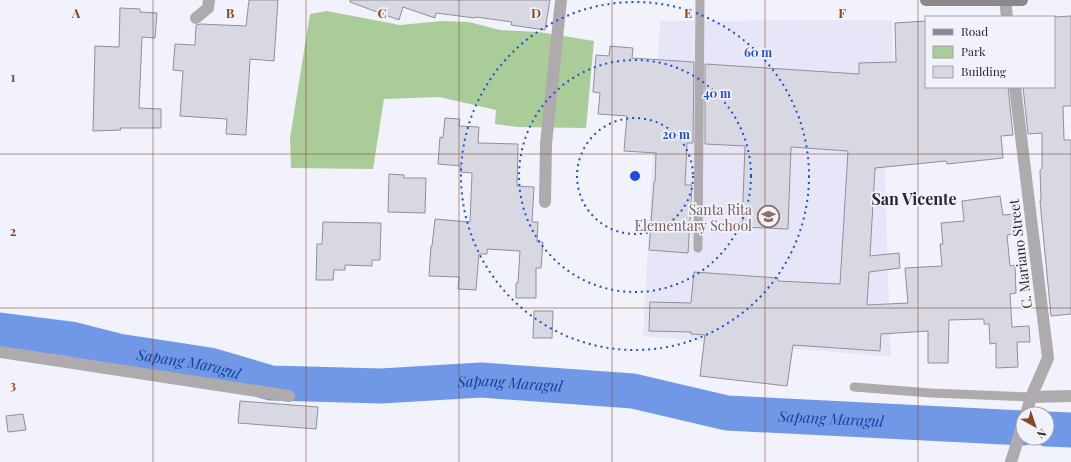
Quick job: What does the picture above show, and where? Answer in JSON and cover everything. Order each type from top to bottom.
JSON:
[{"type":"main road","points":[[926,0],[1022,0]]},
{"type":"street","points":[[196,18],[208,8],[209,0]]},
{"type":"street","points":[[545,202],[546,144],[561,0]]},
{"type":"street","points":[[1005,0],[1007,16]]},
{"type":"street","name":"C. Mariano Street","points":[[1016,88],[1048,358],[1028,405]]},
{"type":"street","points":[[0,352],[289,396]]},
{"type":"street","points":[[1028,405],[1071,396]]},
{"type":"street","points":[[1012,460],[1016,446]]},
{"type":"lane","points":[[698,248],[700,0]]},
{"type":"lane","points":[[854,387],[931,393],[1028,405]]},
{"type":"shaded area","name":"Santa Rita Elementary School","points":[[892,20],[895,97],[882,98],[891,357],[643,336],[660,21]]},
{"type":"green space","points":[[327,11],[400,25],[441,21],[469,22],[500,30],[539,32],[594,41],[586,128],[519,127],[495,124],[496,110],[439,97],[384,99],[373,169],[291,168],[290,138],[310,14]]},
{"type":"building","points":[[249,0],[278,0],[274,61],[250,59],[246,135],[226,134],[227,119],[180,116],[183,71],[173,70],[175,44],[195,45],[196,25],[246,26]]},
{"type":"building","points":[[350,0],[550,0],[545,30],[511,25],[512,22],[476,17],[436,13],[435,18],[403,7],[399,20],[350,2]]},
{"type":"building","points":[[120,8],[140,9],[140,12],[157,13],[155,38],[142,37],[139,108],[161,109],[161,128],[120,128],[121,130],[93,131],[95,46],[119,47]]},
{"type":"building","points":[[1071,16],[1071,106],[1063,106],[1064,140],[1071,140],[1071,314],[1051,316],[1040,201],[1042,133],[1028,134],[1023,88],[1055,88],[1055,17]]},
{"type":"building","points":[[925,21],[925,88],[1008,88],[1013,135],[1001,136],[1003,158],[947,164],[946,161],[875,168],[870,256],[899,253],[900,268],[869,272],[867,305],[908,303],[905,268],[942,266],[940,244],[943,244],[941,223],[964,221],[962,201],[1000,196],[1003,215],[1015,214],[1016,234],[1007,235],[1010,266],[1015,265],[1016,293],[1010,294],[1012,327],[1029,326],[1030,342],[1017,342],[1018,367],[996,368],[996,343],[990,344],[989,324],[984,324],[984,319],[949,320],[948,363],[928,363],[928,331],[881,334],[880,351],[793,345],[787,386],[700,376],[705,335],[691,334],[691,332],[649,331],[650,302],[691,303],[694,272],[778,278],[778,281],[840,284],[848,151],[791,147],[788,229],[742,227],[745,146],[705,144],[705,64],[859,74],[859,63],[896,62],[895,23]]},
{"type":"building","points":[[610,46],[633,48],[632,58],[694,62],[693,143],[687,143],[685,185],[692,185],[688,253],[649,250],[656,153],[624,151],[627,116],[598,114],[600,93],[593,92],[596,55],[609,56]]},
{"type":"building","points":[[445,118],[460,119],[459,126],[479,127],[478,143],[518,144],[517,186],[534,187],[532,222],[538,222],[537,242],[543,242],[541,268],[536,268],[536,298],[516,298],[516,283],[518,283],[520,251],[487,249],[487,254],[479,254],[476,290],[458,289],[459,277],[429,276],[435,219],[470,222],[472,173],[460,172],[461,166],[438,164],[440,137],[443,138]]},
{"type":"building","points":[[389,174],[404,175],[404,178],[426,178],[425,213],[388,212]]},
{"type":"building","points":[[323,222],[381,223],[380,260],[372,260],[372,266],[345,265],[345,270],[334,270],[333,280],[316,280],[317,244],[322,244]]},
{"type":"building","points":[[534,311],[553,311],[552,338],[533,338]]},
{"type":"building","points":[[240,401],[318,407],[316,429],[238,423]]},
{"type":"building","points":[[23,414],[26,430],[8,432],[6,416]]},
{"type":"waterway","name":"Sapang Maragul","points":[[0,330],[71,339],[118,351],[210,365],[271,383],[381,386],[481,380],[633,391],[727,413],[1015,428]]},
{"type":"waterway","name":"Sapang Maragul","points":[[1055,429],[1071,430]]},
{"type":"place","name":"Santa Rita Elementary School","points":[[768,217]]},
{"type":"district","name":"San Vicente","points":[[914,198]]}]
